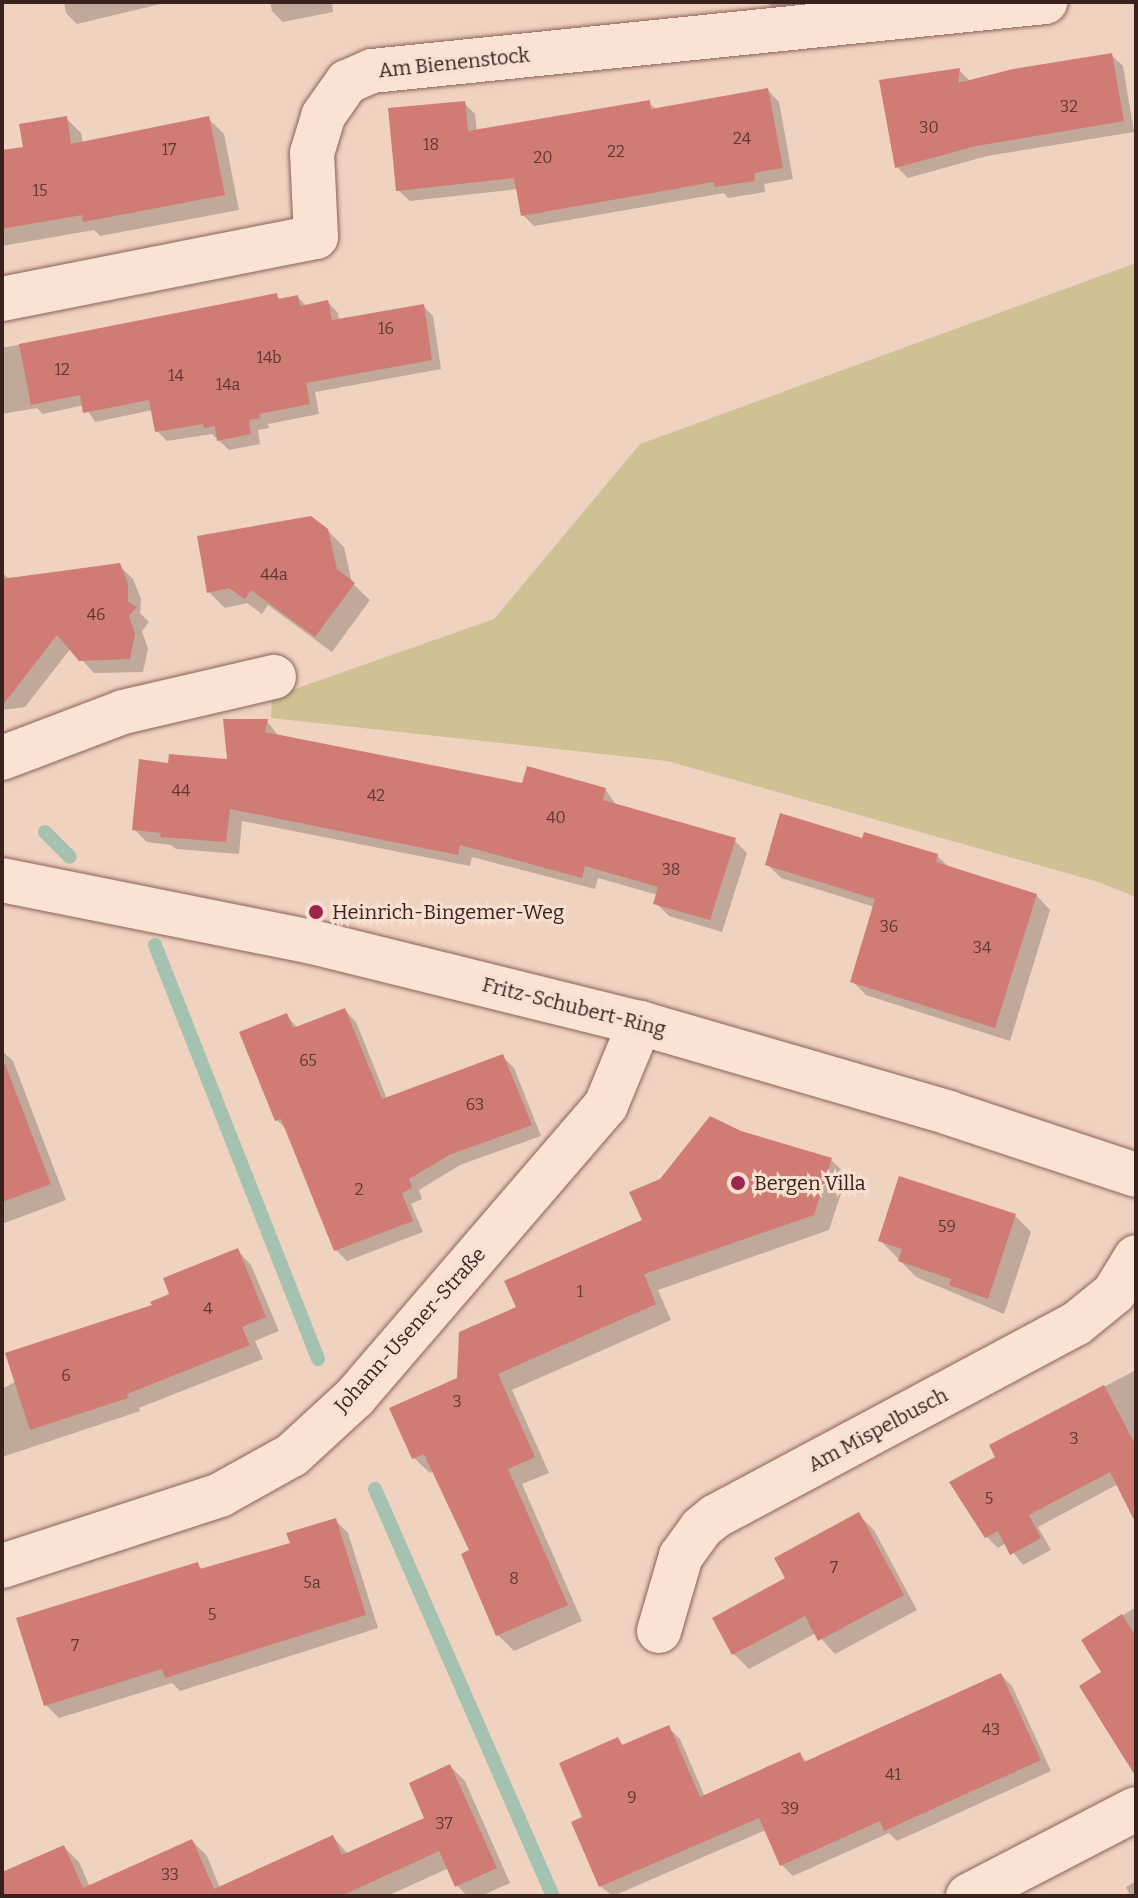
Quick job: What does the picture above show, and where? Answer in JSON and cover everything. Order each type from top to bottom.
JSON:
[{"type":"street","name":"Am Bienenstock","points":[[2,299],[316,237],[312,153],[323,116],[335,93],[347,82],[372,71],[1045,2]]},
{"type":"street","points":[[2,758],[123,712],[274,677]]},
{"type":"street","name":"Fritz-Schubert-Ring","points":[[2,880],[312,942],[640,1023],[949,1113],[1136,1175]]},
{"type":"street","name":"Johann-Usener-Straße","points":[[2,1566],[220,1495],[292,1455],[355,1397],[606,1105],[640,1023]]},
{"type":"street","name":"Am Mispelbusch","points":[[659,1631],[681,1556],[691,1540],[716,1516],[1076,1324],[1114,1293],[1136,1257]]},
{"type":"street","points":[[968,1896],[1136,1809]]},
{"type":"shaded area","points":[[1136,263],[1136,897],[1095,881],[667,761],[271,718],[272,697],[494,619],[640,444]]},
{"type":"building","points":[[1112,53],[1124,121],[976,146],[895,168],[879,80],[960,68],[958,83],[1013,69]]},
{"type":"building","points":[[768,88],[783,168],[754,173],[755,181],[715,187],[714,182],[521,216],[514,178],[396,191],[388,108],[465,101],[468,131],[650,100],[651,109]]},
{"type":"building","points":[[67,116],[71,144],[209,116],[225,195],[83,222],[82,215],[2,229],[2,150],[23,147],[19,124]]},
{"type":"building","points":[[277,293],[278,299],[298,295],[300,306],[328,300],[332,320],[424,304],[432,360],[306,383],[310,404],[259,414],[260,418],[249,420],[251,434],[217,441],[215,426],[204,428],[203,424],[155,432],[149,400],[83,413],[80,395],[31,405],[19,344]]},
{"type":"building","points":[[311,516],[328,529],[337,569],[355,583],[315,637],[251,590],[245,599],[229,588],[207,593],[197,536]]},
{"type":"building","points":[[120,563],[128,584],[128,602],[137,607],[129,616],[135,634],[130,659],[79,661],[57,635],[2,706],[2,579]]},
{"type":"building","points":[[223,719],[268,719],[265,732],[522,783],[527,766],[606,788],[603,800],[736,838],[710,920],[653,904],[658,887],[585,866],[582,878],[460,845],[458,855],[230,809],[226,842],[160,837],[161,833],[132,830],[139,759],[168,763],[169,754],[227,759]]},
{"type":"building","points":[[780,813],[862,838],[864,832],[938,854],[936,862],[1037,894],[995,1028],[850,982],[875,899],[765,865]]},
{"type":"building","points":[[345,1008],[382,1099],[503,1054],[532,1125],[449,1155],[409,1179],[412,1188],[402,1193],[413,1221],[334,1251],[281,1119],[275,1121],[239,1032],[287,1013],[293,1028]]},
{"type":"building","points":[[5,1064],[51,1184],[2,1202],[2,1065]]},
{"type":"building","points":[[710,1116],[741,1131],[832,1158],[814,1215],[644,1274],[656,1304],[498,1374],[535,1457],[508,1469],[568,1605],[496,1636],[461,1554],[469,1550],[424,1454],[412,1459],[389,1408],[457,1378],[459,1332],[516,1307],[504,1281],[642,1220],[629,1192],[660,1179]]},
{"type":"building","points":[[899,1176],[1016,1214],[988,1299],[949,1285],[951,1279],[898,1261],[902,1249],[878,1241]]},
{"type":"building","points":[[238,1248],[266,1317],[242,1327],[250,1345],[127,1394],[128,1398],[30,1430],[5,1353],[152,1305],[150,1302],[169,1294],[163,1278]]},
{"type":"building","points":[[1104,1385],[1136,1446],[1136,1524],[1110,1472],[1029,1515],[1041,1538],[1010,1555],[998,1531],[985,1538],[949,1482],[995,1457],[989,1445]]},
{"type":"building","points":[[859,1512],[904,1595],[818,1641],[805,1616],[732,1655],[712,1618],[785,1578],[774,1558]]},
{"type":"building","points":[[336,1518],[366,1615],[165,1678],[162,1669],[44,1706],[16,1618],[198,1562],[200,1569],[290,1543],[286,1533]]},
{"type":"building","points":[[1122,1614],[1136,1637],[1136,1777],[1079,1686],[1101,1672],[1081,1640]]},
{"type":"building","points":[[1001,1673],[1041,1760],[884,1831],[880,1821],[780,1866],[759,1818],[599,1887],[571,1822],[582,1817],[559,1763],[618,1737],[622,1745],[669,1725],[700,1797],[800,1752],[804,1762]]},
{"type":"building","points":[[450,1764],[497,1868],[455,1887],[439,1851],[341,1896],[2,1896],[2,1872],[64,1845],[83,1888],[192,1839],[214,1889],[333,1835],[342,1855],[424,1818],[409,1783]]},
{"type":"waterway","points":[[45,832],[70,857]]},
{"type":"waterway","points":[[155,945],[318,1359]]},
{"type":"waterway","points":[[375,1489],[553,1896]]},
{"type":"place","name":"Heinrich-Bingemer-Weg","points":[[316,912]]},
{"type":"place","name":"Bergen Villa","points":[[738,1183]]}]
